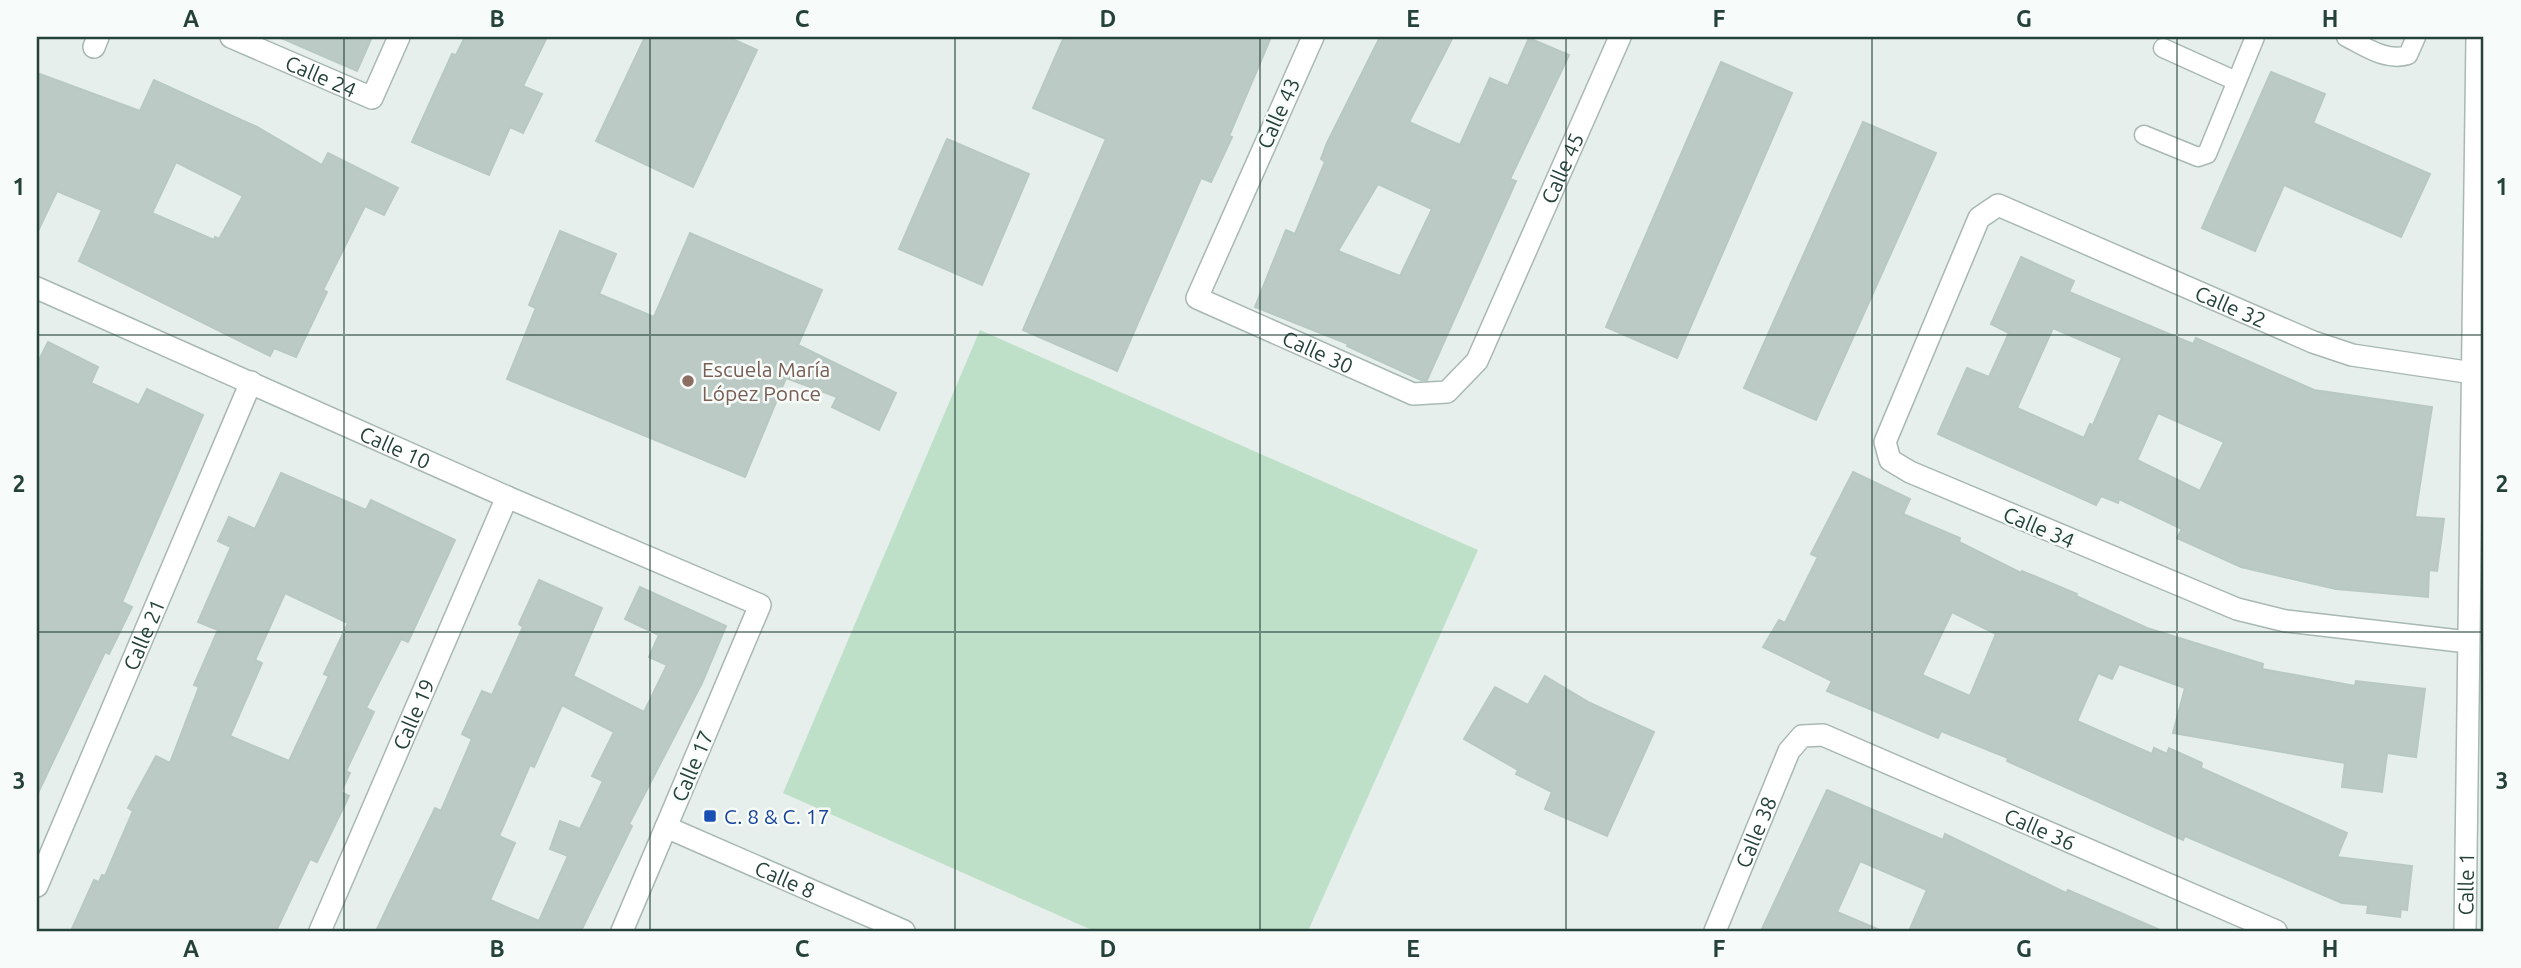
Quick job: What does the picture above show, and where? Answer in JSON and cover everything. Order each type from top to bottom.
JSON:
[{"type":"street","name":"Calle 24","points":[[231,37],[372,98],[400,37]]},
{"type":"street","name":"Calle 43","points":[[1244,190],[1312,37]]},
{"type":"street","name":"Calle 45","points":[[1504,299],[1620,37]]},
{"type":"street","name":"Calle 1","points":[[2465,931],[2477,37]]},
{"type":"street","name":"Calle 30","points":[[1244,190],[1197,298],[1413,394],[1447,392],[1477,361],[1504,299]]},
{"type":"street","name":"Calle 32","points":[[1998,205],[2313,342],[2352,355],[2473,373]]},
{"type":"street","name":"Calle 34","points":[[1998,205],[1979,218],[1885,442],[1890,460],[1910,472],[2237,609],[2286,621],[2468,642]]},
{"type":"street","name":"Calle 10","points":[[37,288],[507,497],[755,603]]},
{"type":"street","name":"Calle 21","points":[[37,886],[251,382]]},
{"type":"street","name":"Calle 19","points":[[320,931],[507,497]]},
{"type":"street","name":"Calle 17","points":[[622,931],[760,605],[755,603]]},
{"type":"street","name":"Calle 36","points":[[1802,736],[1823,735],[2276,931]]},
{"type":"street","name":"Calle 38","points":[[1714,931],[1789,751],[1802,736]]},
{"type":"street","name":"Calle 8","points":[[666,827],[904,931]]},
{"type":"lane","points":[[2144,135],[2198,157],[2207,154],[2255,37]]},
{"type":"lane","points":[[2346,37],[2385,55],[2399,58],[2408,55],[2416,37]]},
{"type":"lane","points":[[2163,48],[2236,80]]},
{"type":"green space","points":[[980,330],[1478,550],[1308,931],[1094,931],[783,793]]},
{"type":"building","points":[[279,37],[372,37],[357,71]]},
{"type":"building","points":[[465,37],[547,37],[523,86],[542,94],[523,133],[510,127],[489,175],[412,142],[452,54],[456,55]]},
{"type":"building","points":[[645,37],[728,37],[757,50],[693,187],[596,141]]},
{"type":"building","points":[[1064,37],[1271,37],[1229,136],[1232,137],[1211,182],[1201,178],[1117,371],[1023,330],[1106,139],[1033,108]]},
{"type":"building","points":[[1380,37],[1453,37],[1409,122],[1460,145],[1490,78],[1508,86],[1529,38],[1569,55],[1510,179],[1516,181],[1427,380],[1421,380],[1347,346],[1348,344],[1255,307],[1286,230],[1295,234],[1325,162],[1321,159]],"holes":[[[1378,184],[1432,209],[1400,276],[1338,251]]]},
{"type":"building","points":[[1721,62],[1792,93],[1677,358],[1606,327]]},
{"type":"building","points":[[2271,72],[2325,94],[2313,123],[2430,174],[2401,237],[2284,185],[2255,251],[2202,228]]},
{"type":"building","points":[[37,73],[140,111],[154,80],[257,127],[322,165],[328,153],[398,188],[384,215],[365,206],[323,290],[327,292],[296,357],[274,348],[270,356],[79,261],[102,210],[57,191],[37,233]],"holes":[[[176,162],[243,196],[219,239],[215,237],[214,240],[152,213]]]},
{"type":"building","points":[[1863,122],[1936,153],[1816,420],[1744,388]]},
{"type":"building","points":[[947,139],[1029,174],[982,285],[899,249]]},
{"type":"building","points":[[560,231],[616,254],[599,294],[654,317],[690,233],[822,290],[798,345],[896,393],[879,430],[832,407],[837,397],[786,378],[745,477],[507,379],[536,308],[529,305]]},
{"type":"building","points":[[2021,257],[2074,281],[2069,292],[2193,344],[2196,338],[2314,390],[2432,407],[2415,517],[2444,519],[2437,571],[2429,570],[2428,597],[2336,589],[2241,567],[2177,538],[2182,529],[2119,499],[2118,503],[2101,496],[2096,505],[1938,434],[1967,368],[1989,377],[2009,333],[1991,324]],"holes":[[[2053,328],[2122,358],[2093,425],[2090,424],[2084,438],[2017,408]],[[2158,413],[2224,442],[2200,491],[2137,460]]]},
{"type":"building","points":[[48,342],[98,367],[91,383],[139,405],[147,389],[203,415],[122,602],[132,607],[109,654],[105,652],[37,795],[37,364]]},
{"type":"building","points":[[1853,472],[1910,499],[1903,514],[1960,538],[1959,542],[2021,573],[2022,571],[2077,594],[2076,596],[2147,628],[2263,664],[2262,669],[2355,686],[2356,681],[2425,689],[2416,757],[2387,753],[2382,792],[2342,787],[2345,763],[2173,733],[2185,688],[2119,664],[2112,679],[2098,673],[2077,721],[2152,754],[2154,748],[2167,754],[2169,748],[2202,763],[2201,768],[2347,833],[2337,857],[2412,866],[2407,910],[2401,909],[2400,917],[2367,913],[2368,905],[2342,903],[2185,836],[2183,840],[2007,761],[2008,758],[1941,731],[1938,738],[1827,691],[1832,681],[1763,647],[1779,620],[1785,623],[1818,557],[1811,554]],"holes":[[[1952,612],[1996,634],[1970,696],[1922,675]]]},
{"type":"building","points":[[281,473],[366,510],[371,500],[455,540],[408,642],[401,639],[366,708],[374,712],[346,771],[350,773],[341,792],[349,796],[317,862],[310,859],[276,931],[71,931],[94,880],[99,882],[102,875],[105,876],[133,811],[128,808],[156,756],[170,763],[199,687],[194,685],[218,630],[198,622],[231,547],[218,541],[229,517],[255,529]],"holes":[[[285,593],[348,623],[324,674],[329,676],[289,761],[230,736],[262,663],[255,660]]]},
{"type":"building","points":[[539,580],[602,608],[573,676],[644,712],[667,665],[649,657],[659,635],[625,619],[640,587],[726,626],[702,683],[629,824],[632,826],[581,931],[376,931],[435,808],[441,811],[472,739],[462,734],[482,691],[492,695],[523,627],[519,624]],"holes":[[[562,705],[614,732],[592,776],[603,781],[580,829],[560,821],[550,849],[568,856],[539,921],[490,900],[515,843],[499,836],[530,765],[534,767]]]},
{"type":"building","points":[[1545,676],[1590,703],[1654,732],[1607,836],[1545,809],[1552,792],[1516,774],[1518,770],[1464,739],[1495,687],[1528,705]]},
{"type":"building","points":[[1827,790],[1943,840],[1945,834],[2066,893],[2068,890],[2162,931],[1909,931],[1927,890],[1860,861],[1837,912],[1882,931],[1761,931]]},
{"type":"place","name":"Escuela María López Ponce","points":[[688,381]]},
{"type":"place","name":"C. 8 & C. 17","points":[[710,816]]}]
